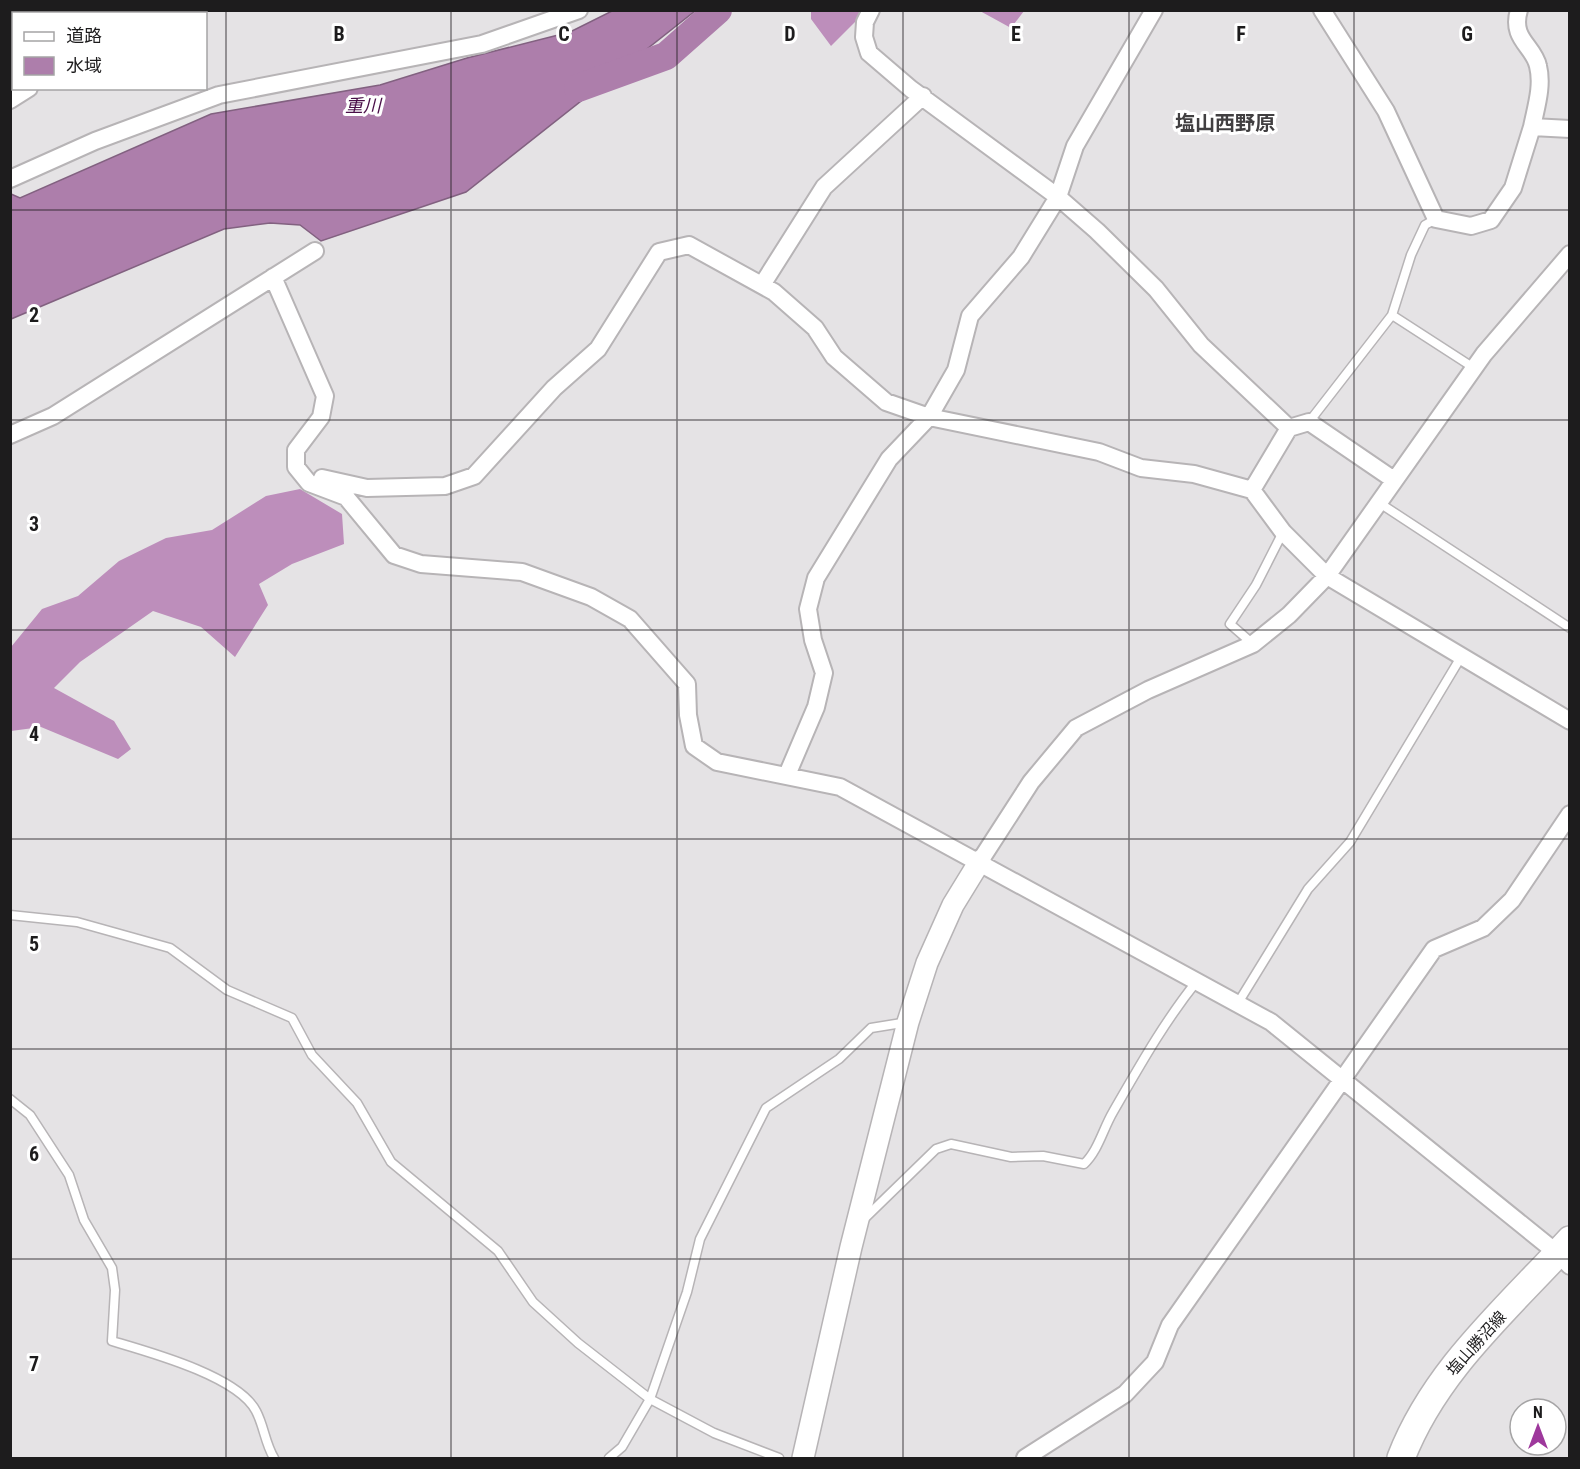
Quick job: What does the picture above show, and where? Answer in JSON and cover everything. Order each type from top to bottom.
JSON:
[{"type":"main road","name":"塩山勝沼線","points":[[1401,1458],[1419,1417],[1451,1368],[1565,1253]]},
{"type":"street","points":[[10,179],[95,141],[219,94],[482,44],[579,10]]},
{"type":"street","points":[[871,10],[865,22],[864,37],[869,53],[1058,197],[1156,289],[1201,345],[1289,428]]},
{"type":"street","points":[[787,775],[816,707],[824,673],[813,640],[808,609],[816,578],[890,459],[929,417],[956,370],[970,316],[1021,257],[1058,197],[1075,146],[1154,10]]},
{"type":"street","points":[[1322,10],[1386,111],[1436,219],[1471,226],[1491,220],[1513,188],[1532,127],[1540,80],[1538,63],[1523,44],[1516,19],[1519,10]]},
{"type":"street","points":[[10,100],[26,90]]},
{"type":"street","points":[[762,285],[824,187],[923,96]]},
{"type":"street","points":[[1532,127],[1569,129]]},
{"type":"street","points":[[302,474],[368,488],[445,486],[474,476],[554,388],[598,349],[659,252],[689,245],[762,285],[815,328],[834,357],[886,402],[929,417],[1100,452],[1141,468],[1194,474],[1252,490],[1283,532],[1327,576],[1569,722]]},
{"type":"street","points":[[10,435],[53,416],[315,251]]},
{"type":"street","points":[[803,1458],[856,1226],[908,1022],[932,954],[953,905],[980,861],[1031,782],[1076,728],[1148,690],[1253,644],[1289,615],[1327,576],[1474,368],[1569,254]]},
{"type":"street","points":[[273,277],[325,396],[321,417],[296,450],[296,467],[309,483],[346,497],[394,555],[421,564],[522,572],[591,597],[630,619],[687,684],[688,715],[694,746],[717,762],[840,787],[980,861],[1271,1022],[1565,1253]]},
{"type":"street","points":[[1252,490],[1289,428],[1309,422],[1394,480]]},
{"type":"street","points":[[1024,1458],[1125,1394],[1155,1362],[1170,1325],[1341,1078],[1434,949],[1483,928],[1512,900],[1569,814]]},
{"type":"lane","points":[[1309,422],[1392,315],[1411,255],[1425,225],[1436,219]]},
{"type":"lane","points":[[1392,315],[1474,368]]},
{"type":"lane","points":[[1378,502],[1569,628]]},
{"type":"lane","points":[[1253,644],[1230,624],[1256,585],[1283,532]]},
{"type":"lane","points":[[1238,1003],[1308,889],[1350,842],[1461,657]]},
{"type":"lane","points":[[10,915],[77,922],[170,948],[227,990],[292,1018],[312,1055],[357,1103],[391,1162],[498,1251],[533,1302],[570,1336],[650,1398],[714,1433],[779,1458]]},
{"type":"lane","points":[[856,1226],[936,1149],[951,1144],[1011,1157],[1043,1156],[1084,1164],[1092,1156],[1107,1123],[1166,1020],[1197,981]]},
{"type":"lane","points":[[609,1458],[622,1446],[650,1398],[687,1292],[700,1239],[766,1108],[839,1059],[871,1028],[908,1022]]},
{"type":"lane","points":[[10,1099],[30,1115],[69,1175],[84,1220],[112,1268],[115,1290],[112,1341],[187,1364],[247,1397],[257,1412],[265,1444],[274,1458]]},
{"type":"shaded area","points":[[811,10],[860,11],[857,20],[831,46],[811,19]]},
{"type":"shaded area","points":[[980,11],[1024,11],[1011,28]]},
{"type":"shaded area","points":[[300,489],[342,514],[344,544],[292,564],[259,584],[268,605],[235,657],[201,627],[153,611],[80,662],[54,688],[114,721],[131,749],[118,759],[41,727],[11,731],[11,647],[42,609],[78,596],[119,561],[166,538],[212,530],[266,496]]},
{"type":"water","points":[[612,11],[695,11],[466,192],[321,241],[300,225],[270,223],[224,229],[11,319],[11,194],[20,198],[211,114],[380,85],[467,58],[570,32]]},
{"type":"waterway","name":"重川","points":[[578,88],[666,56],[718,10]]},
{"type":"district","name":"塩山西野原","points":[[1225,123]]}]
